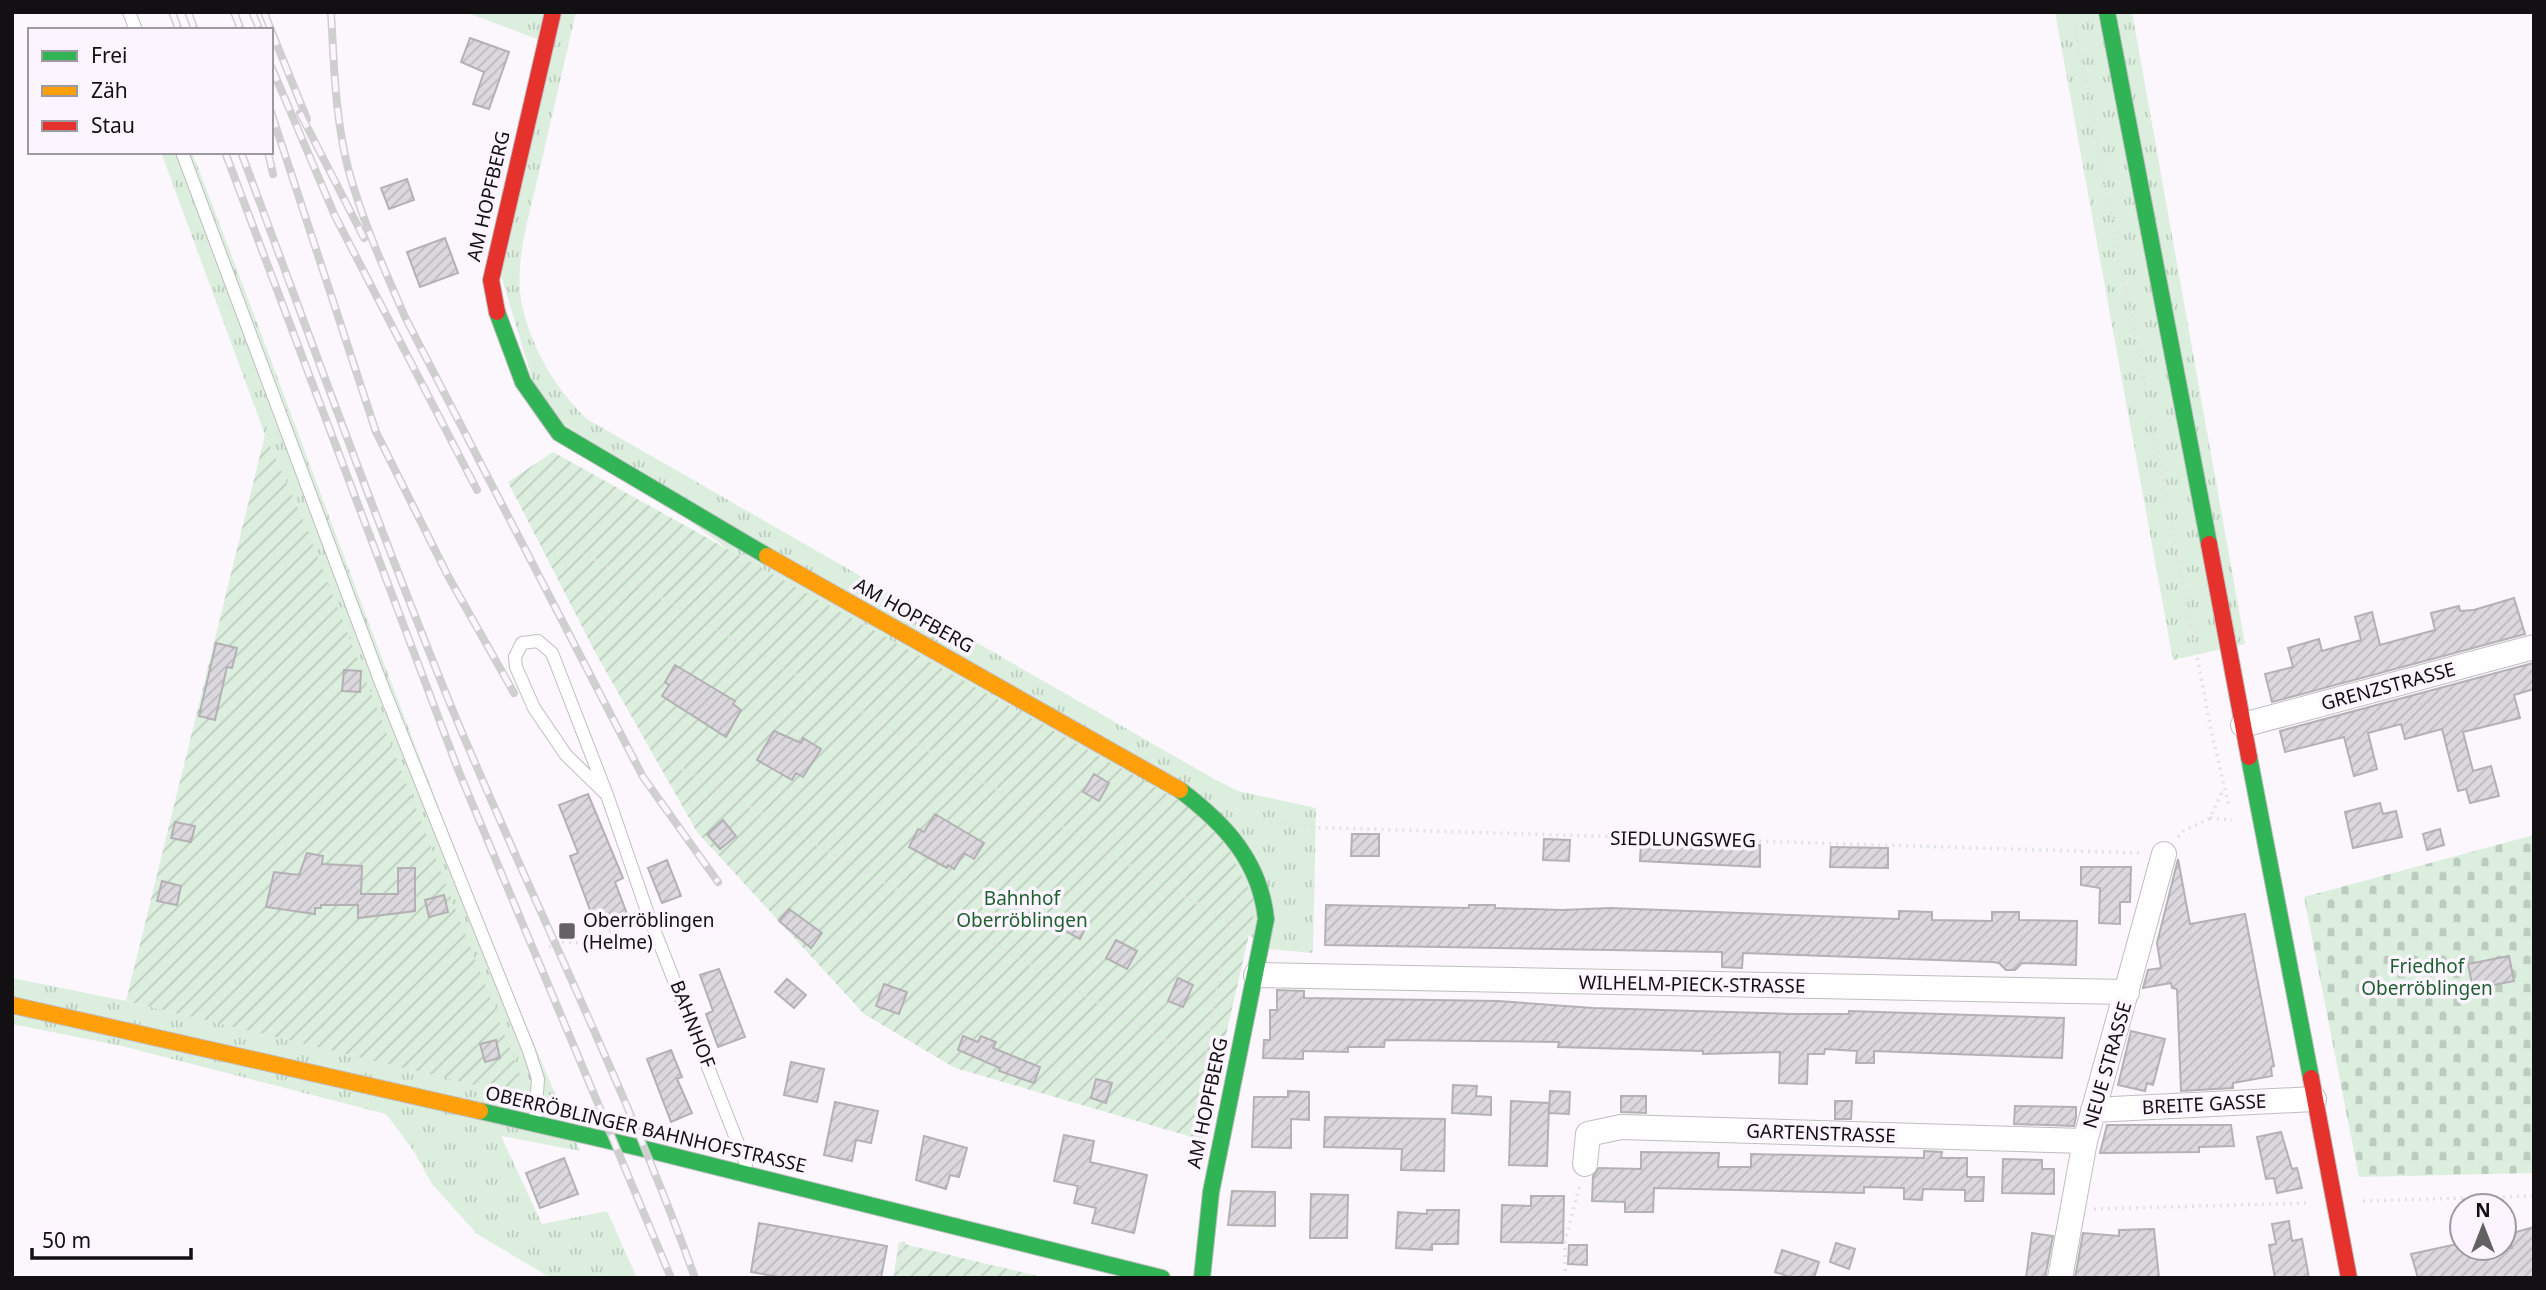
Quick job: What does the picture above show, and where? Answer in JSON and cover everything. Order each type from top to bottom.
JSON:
[{"type":"street","name":"AM HOPFBERG","points":[[552,12],[491,280],[493,299],[512,356],[530,399],[544,419],[559,433],[770,558],[1170,783],[1203,807],[1239,844],[1261,879],[1266,899],[1266,919],[1211,1192],[1202,1278]]},
{"type":"street","points":[[2107,12],[2349,1278]]},
{"type":"street","name":"GRENZSTRASSE","points":[[2243,725],[2534,647]]},
{"type":"street","name":"NEUE STRASSE","points":[[2060,1278],[2085,1141],[2164,854]]},
{"type":"street","name":"WILHELM-PIECK-STRASSE","points":[[1256,975],[2127,992]]},
{"type":"street","name":"OBERRÖBLINGER BAHNHOFSTRASSE","points":[[12,1005],[535,1123],[1162,1278]]},
{"type":"street","name":"BREITE GASSE","points":[[2093,1110],[2314,1099]]},
{"type":"street","name":"GARTENSTRASSE","points":[[1585,1164],[1588,1134],[1621,1126],[2085,1141]]},
{"type":"lane","points":[[183,154],[385,695],[529,1051],[538,1079],[535,1123]]},
{"type":"lane","name":"BAHNHOF","points":[[607,795],[566,755],[534,708],[516,667],[515,657],[522,643],[538,640],[552,653],[607,795],[648,914],[746,1164],[744,1174]]},
{"type":"path","points":[[2072,12],[2205,698]]},
{"type":"path","points":[[576,549],[1228,922],[1204,1062],[668,761]]},
{"type":"path","points":[[2210,818],[2223,791]]},
{"type":"path","points":[[2164,854],[2184,831],[2210,818],[2238,821]]},
{"type":"path","name":"SIEDLUNGSWEG","points":[[1252,820],[1329,828],[2164,854]]},
{"type":"path","points":[[549,947],[562,942],[582,943],[648,914]]},
{"type":"path","points":[[1565,1278],[1565,1242],[1585,1164]]},
{"type":"path","points":[[2361,1201],[2534,1196]]},
{"type":"path","points":[[2071,1210],[2301,1203]]},
{"type":"path","points":[[897,1278],[909,1214]]},
{"type":"green space","points":[[465,12],[546,12],[540,40]]},
{"type":"green space","points":[[558,12],[576,12],[524,236],[520,288],[526,321],[538,352],[565,395],[587,419],[1216,780],[1238,791],[1316,808],[1313,953],[1268,949],[568,431],[538,398],[498,266]]},
{"type":"green space","points":[[2055,12],[2132,12],[2245,644],[2173,660]]},
{"type":"green space","points":[[162,154],[193,154],[428,779],[527,1028],[580,1151],[501,1136],[542,1224],[607,1211],[637,1278],[551,1278],[477,1234],[432,1184],[413,1150],[386,1114],[122,1046],[12,1024],[12,978],[126,1001],[512,1093],[304,522],[265,435]]},
{"type":"green space","points":[[265,435],[304,522],[521,1077],[512,1094],[126,1001]]},
{"type":"green space","name":"Bahnhof Oberröblingen","points":[[553,452],[1185,804],[1222,836],[1256,904],[1202,1140],[955,1068],[864,1014],[697,832],[595,652],[508,482]]},
{"type":"green space","name":"Friedhof Oberröblingen","points":[[2534,835],[2534,1173],[2359,1177],[2304,897]]},
{"type":"green space","points":[[899,1242],[912,1246],[1046,1278],[893,1278]]},
{"type":"building","points":[[470,38],[509,52],[489,109],[473,104],[484,72],[461,62]]},
{"type":"building","points":[[407,179],[414,200],[389,209],[381,188]]},
{"type":"building","points":[[445,238],[458,273],[420,287],[407,252]]},
{"type":"building","points":[[2514,598],[2525,634],[2272,702],[2265,674],[2293,667],[2288,648],[2319,639],[2322,651],[2361,640],[2355,617],[2372,612],[2380,645],[2435,630],[2431,613],[2459,606],[2460,611],[2474,610]]},
{"type":"building","points":[[216,643],[237,648],[232,668],[227,667],[215,720],[199,716]]},
{"type":"building","points":[[2533,663],[2534,689],[2514,695],[2520,718],[2463,732],[2473,771],[2491,766],[2499,796],[2470,803],[2466,789],[2458,791],[2442,729],[2405,739],[2401,724],[2368,733],[2377,769],[2354,776],[2344,737],[2285,752],[2280,731]]},
{"type":"building","points":[[675,665],[735,701],[733,704],[741,710],[726,737],[662,696],[669,685],[665,682]]},
{"type":"building","points":[[344,670],[361,671],[360,692],[342,691]]},
{"type":"building","points":[[774,731],[801,743],[803,738],[821,749],[803,777],[796,773],[792,780],[757,760]]},
{"type":"building","points":[[1094,774],[1109,783],[1099,801],[1083,792]]},
{"type":"building","points":[[588,794],[623,878],[615,882],[627,914],[596,926],[570,856],[578,853],[559,805]]},
{"type":"building","points":[[2380,803],[2383,814],[2396,811],[2402,837],[2353,848],[2345,812]]},
{"type":"building","points":[[935,814],[984,843],[974,859],[964,853],[954,869],[948,865],[947,868],[909,847],[918,829],[924,832]]},
{"type":"building","points":[[723,820],[736,836],[720,849],[707,834]]},
{"type":"building","points":[[175,822],[195,826],[191,842],[171,838]]},
{"type":"building","points":[[2440,829],[2444,845],[2427,850],[2423,834]]},
{"type":"building","points":[[1352,834],[1379,834],[1379,856],[1351,856]]},
{"type":"building","points":[[1544,839],[1570,840],[1569,861],[1543,860]]},
{"type":"building","points":[[1641,842],[1760,845],[1760,867],[1640,861]]},
{"type":"building","points":[[1831,847],[1888,848],[1888,868],[1830,867]]},
{"type":"building","points":[[307,853],[323,856],[322,864],[362,866],[361,894],[398,894],[398,868],[415,868],[415,911],[358,918],[358,905],[321,905],[321,908],[315,908],[315,914],[266,907],[274,872],[299,875]]},
{"type":"building","points":[[2178,859],[2190,924],[2245,914],[2274,1066],[2271,1067],[2272,1076],[2233,1083],[2233,1088],[2181,1091],[2177,989],[2172,988],[2171,983],[2143,988],[2148,970],[2161,968],[2157,943]]},
{"type":"building","points":[[667,860],[681,896],[662,903],[648,868]]},
{"type":"building","points":[[2081,867],[2131,867],[2130,902],[2120,902],[2120,924],[2099,923],[2100,888],[2081,885]]},
{"type":"building","points":[[162,881],[181,886],[177,905],[157,901]]},
{"type":"building","points":[[444,895],[448,912],[429,917],[425,900]]},
{"type":"building","points":[[1326,905],[1469,908],[1469,905],[1495,905],[1495,908],[1610,908],[1899,919],[1899,911],[1932,912],[1932,920],[1992,921],[1992,912],[2019,912],[2019,920],[2077,921],[2076,965],[2022,963],[2015,970],[2006,970],[1999,963],[1992,962],[1743,953],[1742,968],[1722,967],[1722,952],[1325,945]]},
{"type":"building","points":[[789,909],[822,933],[811,948],[779,921]]},
{"type":"building","points":[[1070,913],[1088,923],[1080,939],[1062,929]]},
{"type":"building","points":[[1116,940],[1137,951],[1127,969],[1106,958]]},
{"type":"building","points":[[2509,956],[2514,981],[2473,989],[2468,964]]},
{"type":"building","points":[[719,969],[745,1037],[718,1047],[706,1014],[713,1011],[700,975]]},
{"type":"building","points":[[1178,978],[1193,985],[1183,1007],[1168,1001]]},
{"type":"building","points":[[787,979],[806,995],[794,1008],[775,992]]},
{"type":"building","points":[[884,984],[907,992],[899,1014],[876,1006]]},
{"type":"building","points":[[1277,990],[1304,991],[1304,998],[1498,1001],[1593,1008],[1793,1014],[1849,1014],[1849,1011],[2064,1018],[2062,1058],[1874,1051],[1874,1063],[1856,1063],[1857,1051],[1825,1049],[1824,1054],[1808,1054],[1807,1084],[1779,1083],[1780,1052],[1703,1054],[1703,1051],[1558,1047],[1559,1042],[1385,1040],[1384,1047],[1348,1047],[1348,1052],[1303,1051],[1303,1059],[1263,1058],[1264,1040],[1270,1040],[1270,1010],[1277,1010]]},
{"type":"building","points":[[2131,1031],[2165,1039],[2153,1085],[2147,1083],[2145,1091],[2118,1085]]},
{"type":"building","points":[[963,1036],[978,1042],[981,1036],[996,1042],[993,1048],[1040,1067],[1034,1083],[999,1071],[1000,1068],[958,1050]]},
{"type":"building","points":[[496,1040],[500,1058],[485,1062],[480,1044]]},
{"type":"building","points":[[671,1050],[682,1077],[677,1079],[692,1113],[671,1122],[647,1059]]},
{"type":"building","points":[[791,1062],[824,1069],[817,1102],[784,1095]]},
{"type":"building","points":[[1096,1079],[1112,1083],[1106,1103],[1091,1098]]},
{"type":"building","points":[[1453,1085],[1477,1086],[1476,1096],[1491,1097],[1491,1115],[1452,1113]]},
{"type":"building","points":[[1288,1091],[1309,1092],[1309,1120],[1291,1119],[1291,1148],[1252,1147],[1254,1097],[1288,1097]]},
{"type":"building","points":[[1550,1091],[1570,1092],[1569,1114],[1549,1113]]},
{"type":"building","points":[[1621,1096],[1646,1096],[1646,1113],[1621,1112]]},
{"type":"building","points":[[1511,1101],[1549,1103],[1547,1166],[1509,1165]]},
{"type":"building","points":[[1835,1101],[1852,1101],[1851,1119],[1835,1119]]},
{"type":"building","points":[[835,1102],[878,1111],[871,1143],[856,1140],[852,1161],[824,1155]]},
{"type":"building","points":[[2015,1106],[2076,1107],[2074,1126],[2014,1124]]},
{"type":"building","points":[[1325,1117],[1445,1119],[1444,1171],[1401,1170],[1402,1149],[1324,1147]]},
{"type":"building","points":[[2107,1125],[2231,1125],[2234,1146],[2199,1147],[2199,1152],[2100,1153]]},
{"type":"building","points":[[2281,1132],[2292,1169],[2297,1168],[2302,1188],[2277,1193],[2274,1178],[2266,1179],[2257,1137]]},
{"type":"building","points":[[1064,1135],[1094,1141],[1090,1162],[1147,1175],[1134,1233],[1092,1223],[1096,1208],[1074,1203],[1078,1186],[1054,1181]]},
{"type":"building","points":[[924,1136],[967,1148],[959,1177],[950,1175],[946,1189],[916,1180]]},
{"type":"building","points":[[1924,1151],[1942,1152],[1941,1158],[1967,1158],[1967,1177],[1984,1177],[1983,1201],[1965,1201],[1965,1190],[1923,1189],[1922,1200],[1904,1199],[1904,1188],[1864,1187],[1864,1193],[1654,1188],[1653,1212],[1625,1212],[1625,1202],[1592,1201],[1593,1176],[1599,1168],[1641,1169],[1641,1152],[1719,1153],[1718,1167],[1751,1167],[1751,1154],[1924,1158]]},
{"type":"building","points":[[564,1158],[578,1194],[540,1208],[526,1173]]},
{"type":"building","points":[[2003,1159],[2042,1160],[2042,1169],[2054,1169],[2054,1194],[2002,1193]]},
{"type":"building","points":[[1232,1191],[1275,1192],[1275,1226],[1228,1225]]},
{"type":"building","points":[[1311,1194],[1348,1195],[1347,1238],[1310,1238]]},
{"type":"building","points":[[1531,1196],[1564,1196],[1563,1243],[1501,1242],[1502,1205],[1531,1206]]},
{"type":"building","points":[[1427,1210],[1459,1210],[1458,1244],[1432,1244],[1432,1250],[1396,1248],[1398,1212],[1427,1214]]},
{"type":"building","points":[[2289,1221],[2292,1241],[2302,1239],[2309,1278],[2275,1278],[2269,1245],[2276,1244],[2272,1224]]},
{"type":"building","points":[[759,1223],[887,1246],[881,1278],[785,1278],[751,1272]]},
{"type":"building","points":[[2534,1227],[2534,1278],[2418,1278],[2411,1254],[2448,1246],[2448,1262],[2518,1262],[2518,1231]]},
{"type":"building","points":[[2154,1229],[2159,1278],[2075,1278],[2083,1233],[2119,1236],[2119,1230]]},
{"type":"building","points":[[2032,1233],[2053,1236],[2045,1278],[2026,1278]]},
{"type":"building","points":[[1836,1243],[1855,1249],[1849,1269],[1830,1262]]},
{"type":"building","points":[[1569,1245],[1587,1245],[1587,1265],[1568,1264]]},
{"type":"building","points":[[1782,1250],[1819,1262],[1814,1278],[1793,1278],[1775,1272]]},
{"type":"railway","points":[[172,12],[178,28]]},
{"type":"railway","points":[[188,12],[194,28]]},
{"type":"railway","points":[[234,12],[240,28]]},
{"type":"railway","points":[[252,12],[259,28]]},
{"type":"railway","points":[[264,12],[270,28]]},
{"type":"railway","points":[[331,12],[338,110],[348,168],[367,225],[406,319],[643,777],[718,882]]},
{"type":"railway","points":[[273,35],[307,119]]},
{"type":"railway","points":[[273,71],[335,216],[477,490]]},
{"type":"railway","points":[[300,113],[364,238]]},
{"type":"railway","points":[[273,118],[376,432],[448,576],[514,693]]},
{"type":"railway","points":[[226,154],[459,772],[671,1278]]},
{"type":"railway","points":[[242,154],[425,642],[483,782],[639,1134],[695,1278]]},
{"type":"railway","points":[[268,154],[273,174]]},
{"type":"traffic: fast","points":[[2107,12],[2209,544]]},
{"type":"traffic: fast","points":[[497,312],[523,382],[559,433],[767,556]]},
{"type":"traffic: fast","points":[[2249,757],[2311,1078]]},
{"type":"traffic: fast","points":[[1180,790],[1212,816],[1238,846],[1256,879],[1266,919],[1211,1192],[1202,1278]]},
{"type":"traffic: fast","points":[[480,1111],[645,1149],[1162,1278]]},
{"type":"traffic: slow","points":[[767,556],[1180,790]]},
{"type":"traffic: slow","points":[[12,1005],[480,1111]]},
{"type":"traffic: jam","points":[[497,312],[491,280],[553,12]]},
{"type":"traffic: jam","points":[[2209,544],[2249,757]]},
{"type":"traffic: jam","points":[[2311,1078],[2349,1278]]},
{"type":"place","name":"Oberröblingen (Helme)","points":[[567,931]]}]
